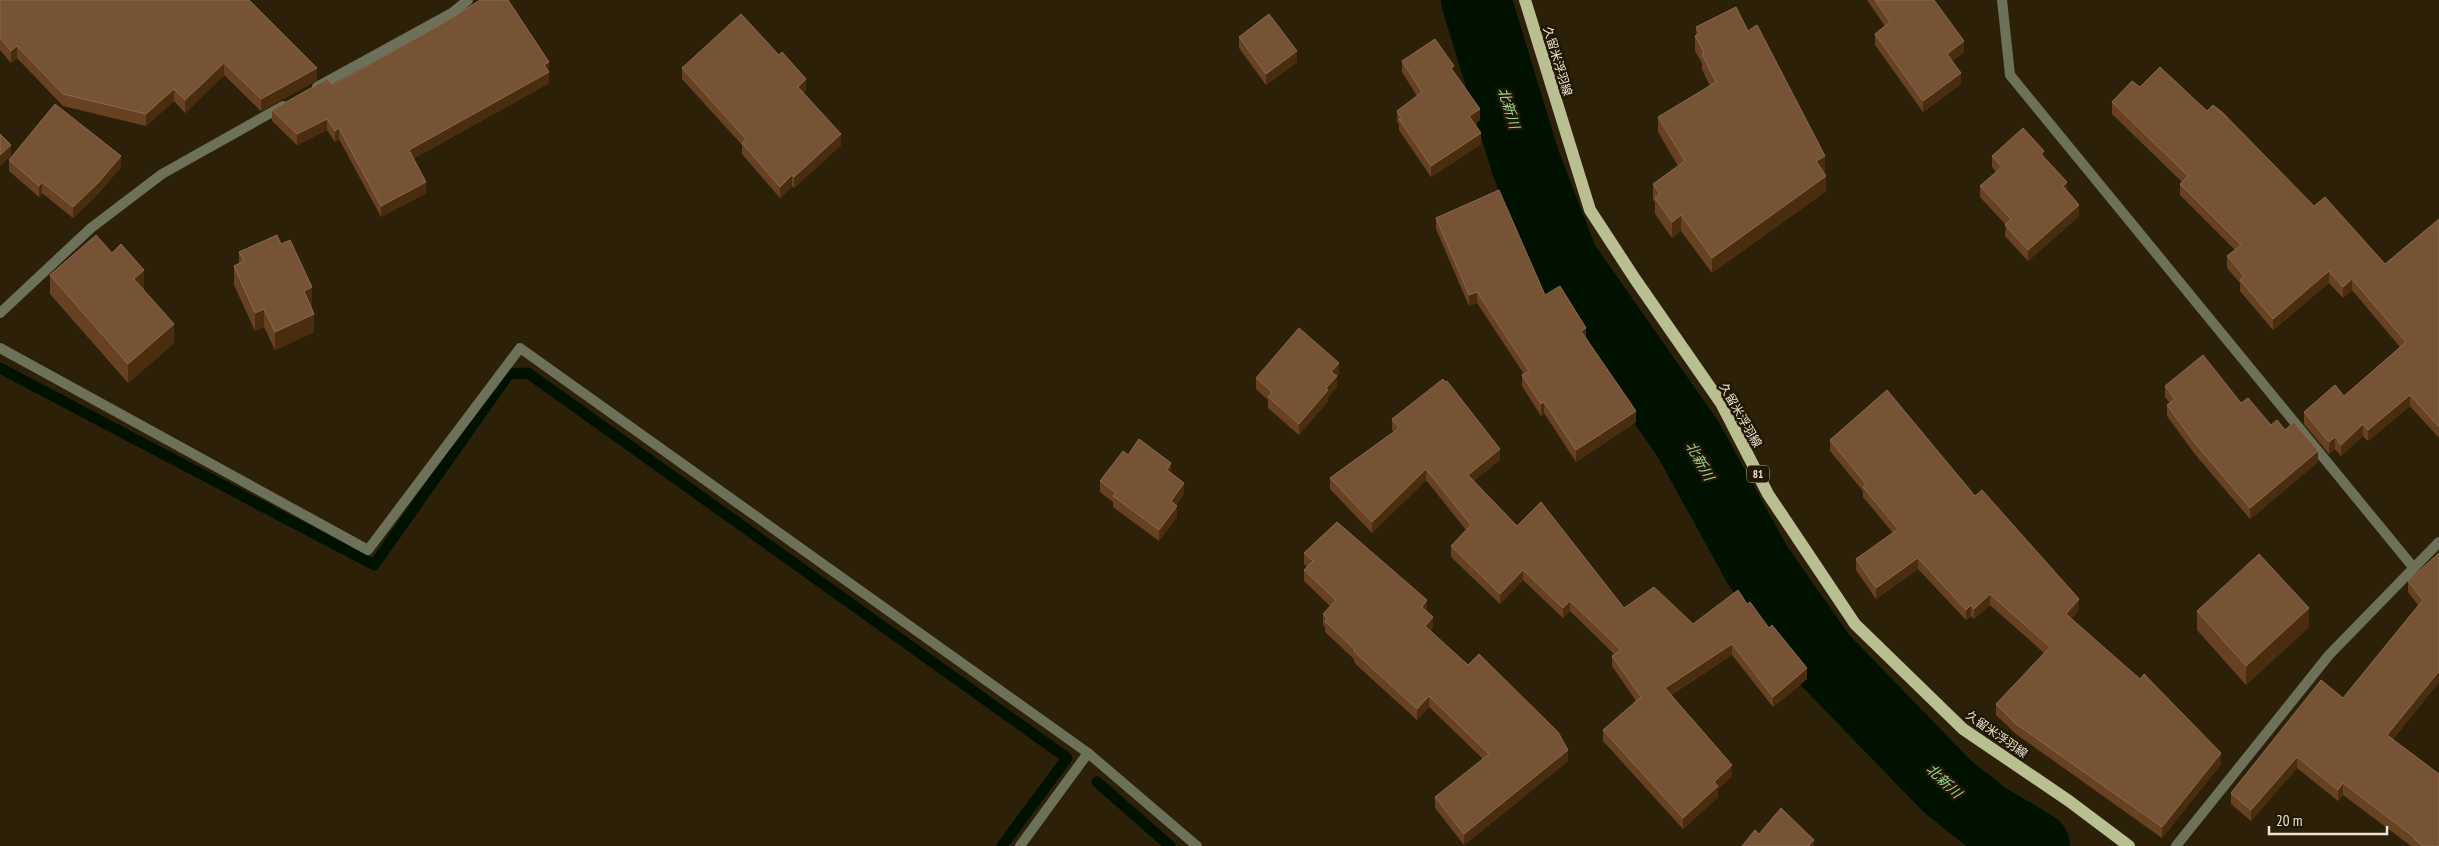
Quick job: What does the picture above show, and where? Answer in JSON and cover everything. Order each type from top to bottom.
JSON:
[{"type":"main road","name":"久留米浮羽線","points":[[1524,0],[1590,210],[1635,280],[1721,403],[1768,494],[1855,624],[1963,729],[2069,801],[2129,846]]},
{"type":"street","points":[[307,93],[452,12],[468,0]]},
{"type":"street","points":[[2002,0],[2010,75],[2413,567]]},
{"type":"street","points":[[0,313],[91,228],[162,174],[290,103]]},
{"type":"street","points":[[0,348],[368,550],[520,348],[1088,754],[1197,846]]},
{"type":"street","points":[[2176,846],[2328,655],[2439,542]]},
{"type":"street","points":[[1020,846],[1088,754]]},
{"type":"building","points":[[0,0],[249,0],[317,68],[261,99],[224,63],[185,100],[174,89],[146,114],[63,94],[17,46],[11,51],[0,38]]},
{"type":"building","points":[[480,0],[508,0],[549,62],[544,65],[549,72],[409,150],[426,182],[381,206],[339,128],[335,131],[327,119],[297,134],[272,110],[327,79],[333,85],[445,22]]},
{"type":"building","points":[[1875,0],[1934,0],[1964,41],[1947,54],[1961,73],[1923,101],[1875,34],[1890,22]]},
{"type":"building","points":[[1736,7],[1748,31],[1757,25],[1825,156],[1816,161],[1826,176],[1712,258],[1681,215],[1672,222],[1655,198],[1660,194],[1653,184],[1685,161],[1658,117],[1716,82],[1702,54],[1704,52],[1695,36],[1700,34],[1696,27]]},
{"type":"building","points":[[741,14],[779,55],[782,52],[806,79],[798,87],[841,134],[794,177],[792,175],[780,187],[742,143],[746,139],[682,68]]},
{"type":"building","points":[[1269,14],[1297,51],[1266,74],[1239,37]]},
{"type":"building","points":[[1435,39],[1454,66],[1451,68],[1480,109],[1469,116],[1481,133],[1431,166],[1399,119],[1401,118],[1397,111],[1422,92],[1402,61]]},
{"type":"building","points":[[2160,67],[2207,111],[2213,105],[2223,113],[2314,206],[2325,197],[2385,264],[2439,219],[2439,427],[2410,395],[2368,430],[2363,424],[2341,445],[2335,437],[2329,442],[2304,412],[2335,385],[2344,396],[2406,342],[2352,279],[2343,287],[2329,271],[2273,319],[2240,280],[2244,276],[2227,256],[2241,245],[2180,184],[2188,176],[2112,102],[2132,81],[2140,87]]},
{"type":"building","points":[[55,104],[121,156],[99,182],[73,207],[42,182],[39,186],[9,160]]},
{"type":"building","points":[[2023,128],[2044,151],[2041,154],[2067,182],[2063,186],[2079,205],[2028,250],[2005,225],[2011,219],[1980,186],[2002,167],[1992,156]]},
{"type":"building","points":[[0,134],[11,145],[0,155]]},
{"type":"building","points":[[1499,190],[1545,295],[1560,286],[1586,328],[1581,331],[1636,411],[1576,450],[1544,402],[1541,404],[1522,375],[1529,371],[1477,292],[1469,295],[1436,218]]},
{"type":"building","points":[[96,235],[112,253],[121,244],[144,270],[134,279],[174,324],[128,364],[50,275]]},
{"type":"building","points":[[277,235],[281,244],[290,240],[312,287],[304,291],[314,314],[275,332],[264,309],[255,313],[234,266],[244,261],[239,252]]},
{"type":"building","points":[[1299,328],[1339,363],[1331,372],[1337,376],[1326,388],[1328,390],[1299,424],[1268,397],[1272,392],[1256,378]]},
{"type":"building","points":[[2203,355],[2241,403],[2248,398],[2271,425],[2277,420],[2285,430],[2294,422],[2318,451],[2250,508],[2194,442],[2167,405],[2175,399],[2165,386]]},
{"type":"building","points":[[1443,379],[1445,382],[1447,381],[1500,449],[1468,475],[1517,526],[1541,502],[1624,608],[1654,587],[1693,624],[1738,590],[1747,604],[1750,602],[1769,628],[1772,625],[1807,668],[1773,697],[1732,644],[1665,688],[1732,765],[1714,782],[1718,786],[1683,818],[1603,730],[1641,697],[1612,656],[1621,650],[1570,601],[1563,608],[1523,570],[1500,594],[1451,546],[1471,525],[1426,469],[1372,522],[1330,478],[1399,428],[1392,419]]},
{"type":"building","points":[[1887,390],[1975,496],[1982,490],[2079,599],[2066,614],[2140,679],[2144,674],[2221,753],[2162,827],[2016,724],[1996,704],[2050,647],[1990,594],[1974,609],[1971,605],[1966,610],[1918,558],[1876,588],[1856,559],[1898,529],[1863,487],[1866,484],[1830,440]]},
{"type":"building","points":[[1139,439],[1171,463],[1167,470],[1184,483],[1171,501],[1177,506],[1159,530],[1113,496],[1116,493],[1100,481],[1123,451],[1128,455]]},
{"type":"building","points":[[1337,522],[1427,600],[1422,607],[1433,617],[1425,626],[1468,665],[1479,654],[1558,732],[1568,750],[1464,834],[1435,797],[1489,754],[1429,696],[1417,709],[1361,658],[1325,621],[1327,618],[1323,614],[1336,600],[1304,570],[1313,561],[1304,553]]},
{"type":"building","points":[[2439,553],[2439,671],[2387,735],[2439,774],[2439,846],[2423,846],[2343,783],[2338,790],[2297,757],[2251,810],[2231,793],[2321,680],[2343,698],[2423,600],[2408,581]]},
{"type":"building","points":[[2259,554],[2309,608],[2246,666],[2197,611]]},
{"type":"building","points":[[1781,808],[1814,840],[1810,846],[1742,846],[1755,830],[1759,834]]},
{"type":"waterway","name":"北新川","points":[[1476,0],[1526,164],[1564,262],[1688,439],[1758,566],[1822,657],[1948,787],[1986,817],[2035,846]]},
{"type":"waterway","points":[[0,368],[374,565],[509,374],[528,373],[1067,758],[1002,846]]},
{"type":"waterway","points":[[1097,782],[1170,846]]}]
